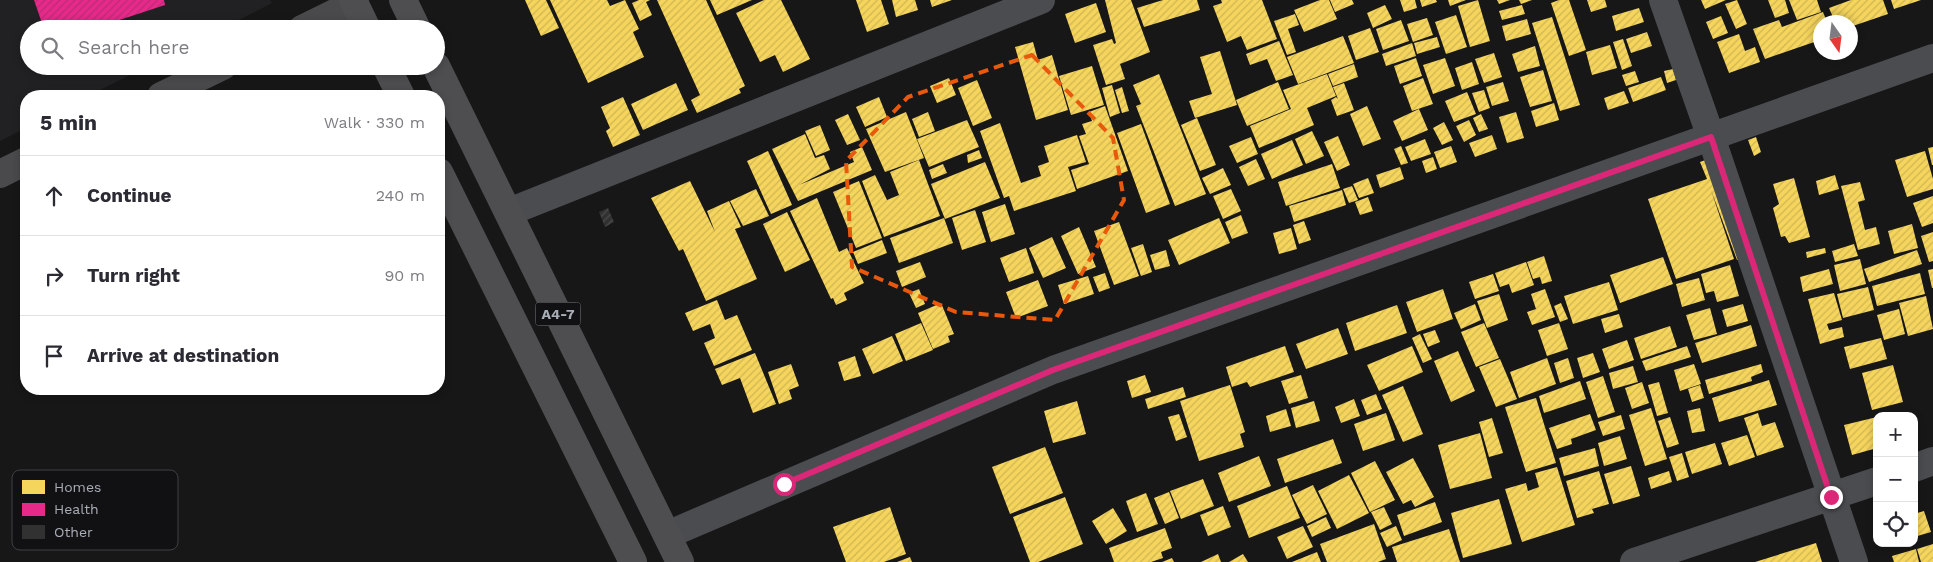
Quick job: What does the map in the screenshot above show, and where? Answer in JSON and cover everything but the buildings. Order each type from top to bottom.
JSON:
[{"type":"highway","points":[[403,0],[413,20]]},
{"type":"highway","points":[[354,2],[363,20]]},
{"type":"highway","points":[[390,75],[398,90]]},
{"type":"highway","name":"A4-7","points":[[440,75],[680,562]]},
{"type":"highway","name":"A4-7","points":[[445,184],[633,562]]},
{"type":"main road","points":[[319,20],[354,2]]},
{"type":"main road","points":[[173,90],[204,75]]},
{"type":"main road","points":[[0,174],[20,163]]},
{"type":"street","points":[[509,212],[1041,0]]},
{"type":"street","points":[[1663,0],[1854,562]]},
{"type":"street","points":[[667,535],[1053,370],[1933,58]]},
{"type":"street","points":[[1918,467],[1933,461]]},
{"type":"street","points":[[1634,562],[1873,482]]},
{"type":"highlighted area","points":[[1032,55],[1113,138],[1124,200],[1055,320],[956,312],[852,267],[846,161],[908,97]]},
{"type":"shaded area","points":[[0,0],[270,0],[272,3],[239,20],[20,20],[20,75],[130,75],[100,90],[20,90],[20,131],[0,141]]},
{"type":"route","points":[[784,484],[1053,370],[1711,137],[1831,497]]}]
